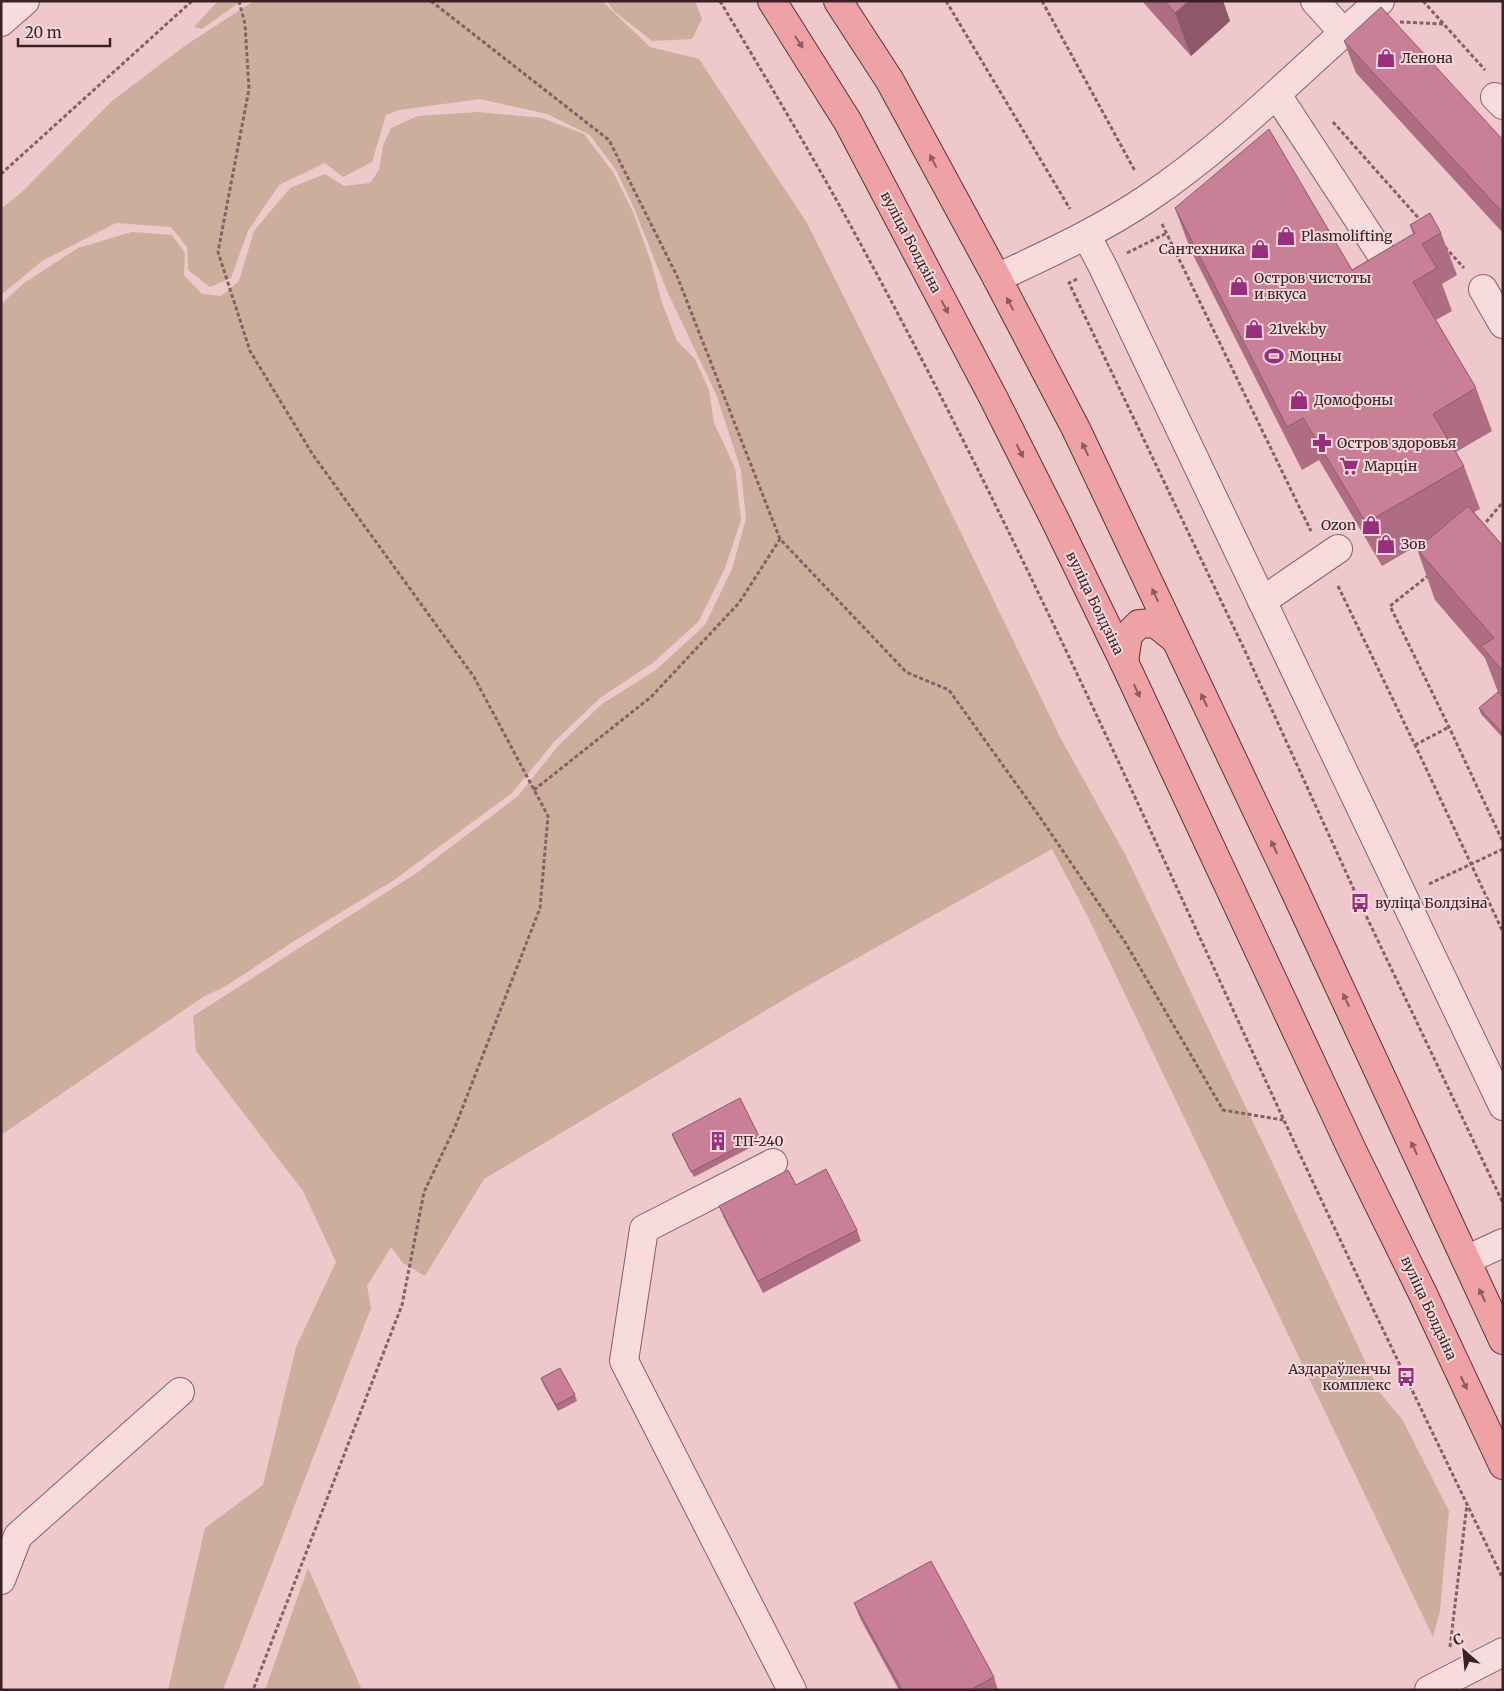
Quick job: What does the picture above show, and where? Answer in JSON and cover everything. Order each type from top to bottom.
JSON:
[{"type":"main road","name":"вуліца Болдзіна","points":[[772,1],[848,122],[993,397],[1124,662],[1349,1143],[1422,1292],[1503,1465]]},
{"type":"main road","points":[[838,1],[890,81],[997,278],[1076,430],[1295,891],[1503,1340]]},
{"type":"main road","points":[[1124,662],[1128,635],[1139,624],[1155,623],[1175,639]]},
{"type":"street","points":[[1,22],[25,1]]},
{"type":"street","points":[[1315,1],[1357,32]]},
{"type":"street","points":[[997,278],[1086,235],[1148,198],[1199,160],[1357,32],[1387,11]]},
{"type":"street","points":[[1277,95],[1389,266]]},
{"type":"street","points":[[1086,235],[1503,1106]]},
{"type":"street","points":[[1483,289],[1503,324]]},
{"type":"street","points":[[1262,601],[1331,554]]},
{"type":"street","points":[[773,1163],[644,1229],[624,1361],[792,1690]]},
{"type":"street","points":[[1466,1260],[1503,1243]]},
{"type":"street","points":[[1,1580],[18,1536],[180,1392]]},
{"type":"street","points":[[1429,1690],[1503,1652]]},
{"type":"path","points":[[1,174],[192,1]]},
{"type":"path","points":[[240,1],[245,24],[249,89],[218,252],[250,352],[313,455],[474,677],[548,816],[540,908],[455,1127],[424,1192],[402,1305],[253,1690]]},
{"type":"path","points":[[430,1],[609,140],[677,276],[780,539],[906,672],[949,690],[1037,813],[1125,942],[1223,1110],[1284,1120]]},
{"type":"path","points":[[720,1],[808,149],[867,255],[970,454],[1503,1579]]},
{"type":"path","points":[[946,1],[1086,235]]},
{"type":"path","points":[[1042,1],[1142,183],[1331,554],[1415,745],[1503,932]]},
{"type":"path","points":[[1423,1],[1444,24],[1495,92]]},
{"type":"path","points":[[1387,11],[1444,24]]},
{"type":"path","points":[[1330,119],[1423,223]]},
{"type":"path","points":[[1167,233],[1068,283],[1246,652],[1360,903],[1503,1203]]},
{"type":"path","points":[[1443,245],[1483,289]]},
{"type":"path","points":[[1480,530],[1503,502]]},
{"type":"path","points":[[534,790],[652,697],[739,603],[780,539]]},
{"type":"path","points":[[1433,572],[1390,606],[1503,842]]},
{"type":"path","points":[[1415,745],[1449,727]]},
{"type":"path","points":[[1471,864],[1503,849]]},
{"type":"path","points":[[1448,1657],[1467,1504]]},
{"type":"shaded area","points":[[218,1],[241,1],[202,29],[194,27]]},
{"type":"shaded area","points":[[254,1],[602,1],[650,47],[699,59],[807,223],[930,469],[1061,739],[1126,856],[1380,1393],[1402,1419],[1449,1511],[1440,1611],[1433,1637],[1088,917],[1052,849],[800,990],[484,1179],[425,1276],[403,1263],[391,1247],[367,1286],[371,1308],[223,1690],[168,1690],[205,1528],[263,1485],[296,1347],[336,1262],[303,1191],[196,1051],[193,1016],[418,872],[518,796],[558,746],[602,704],[656,670],[705,625],[732,569],[746,519],[741,470],[716,394],[667,291],[634,208],[616,170],[590,135],[547,114],[480,99],[399,110],[386,115],[372,162],[343,177],[325,163],[279,185],[248,231],[231,278],[210,287],[188,270],[187,247],[171,227],[116,223],[42,261],[1,295],[1,209],[23,191],[112,101],[186,45]]},
{"type":"shaded area","points":[[607,1],[695,1],[702,19],[692,39],[652,41],[614,11]]},
{"type":"shaded area","points":[[478,112],[542,118],[584,134],[613,172],[633,212],[651,262],[662,303],[677,341],[695,359],[709,390],[714,423],[735,468],[741,520],[725,568],[699,621],[654,662],[600,698],[554,742],[512,793],[394,880],[294,941],[226,986],[203,997],[1,1135],[1,304],[24,283],[78,248],[132,232],[172,235],[185,253],[184,275],[202,294],[221,296],[239,281],[254,231],[290,188],[325,174],[344,186],[370,183],[379,170],[383,146],[391,128],[418,116]]},
{"type":"shaded area","points":[[308,1568],[362,1690],[265,1690]]},
{"type":"building","points":[[1165,1],[1189,1],[1175,13]]},
{"type":"building","points":[[1381,7],[1503,140],[1503,213],[1344,41]]},
{"type":"building","points":[[1269,129],[1352,270],[1415,233],[1410,225],[1430,213],[1441,233],[1422,244],[1437,268],[1413,282],[1476,388],[1433,414],[1464,466],[1366,523],[1303,418],[1287,427],[1175,208]]},
{"type":"building","points":[[1468,506],[1503,546],[1503,671],[1481,646],[1494,638],[1417,549]]},
{"type":"building","points":[[1498,692],[1503,697],[1503,734],[1479,708]]},
{"type":"building","name":"ТП-240","points":[[740,1098],[759,1136],[691,1172],[672,1134]]},
{"type":"building","points":[[826,1169],[857,1230],[758,1281],[719,1206],[788,1170],[796,1185]]},
{"type":"building","points":[[560,1368],[575,1395],[556,1405],[541,1378]]},
{"type":"building","points":[[931,1561],[994,1677],[970,1690],[902,1690],[854,1603]]},
{"type":"place","name":"Ленона","points":[[1386,58]]},
{"type":"place","name":"Plasmolifting","points":[[1286,236]]},
{"type":"place","name":"Сантехника","points":[[1260,249]]},
{"type":"place","name":"Остров чистоты и вкуса","points":[[1239,286]]},
{"type":"place","name":"21vek.by","points":[[1254,329]]},
{"type":"place","name":"Моцны","points":[[1274,356]]},
{"type":"place","name":"Домофоны","points":[[1299,400]]},
{"type":"place","name":"Остров здоровья","points":[[1322,443]]},
{"type":"place","name":"Марцін","points":[[1349,466]]},
{"type":"place","name":"Ozon","points":[[1371,525]]},
{"type":"place","name":"Зов","points":[[1386,544]]},
{"type":"place","name":"вуліца Болдзіна","points":[[1360,903]]},
{"type":"place","name":"ТП-240","points":[[718,1141]]},
{"type":"place","name":"Аздараўленчы комплекс","points":[[1406,1377]]}]
